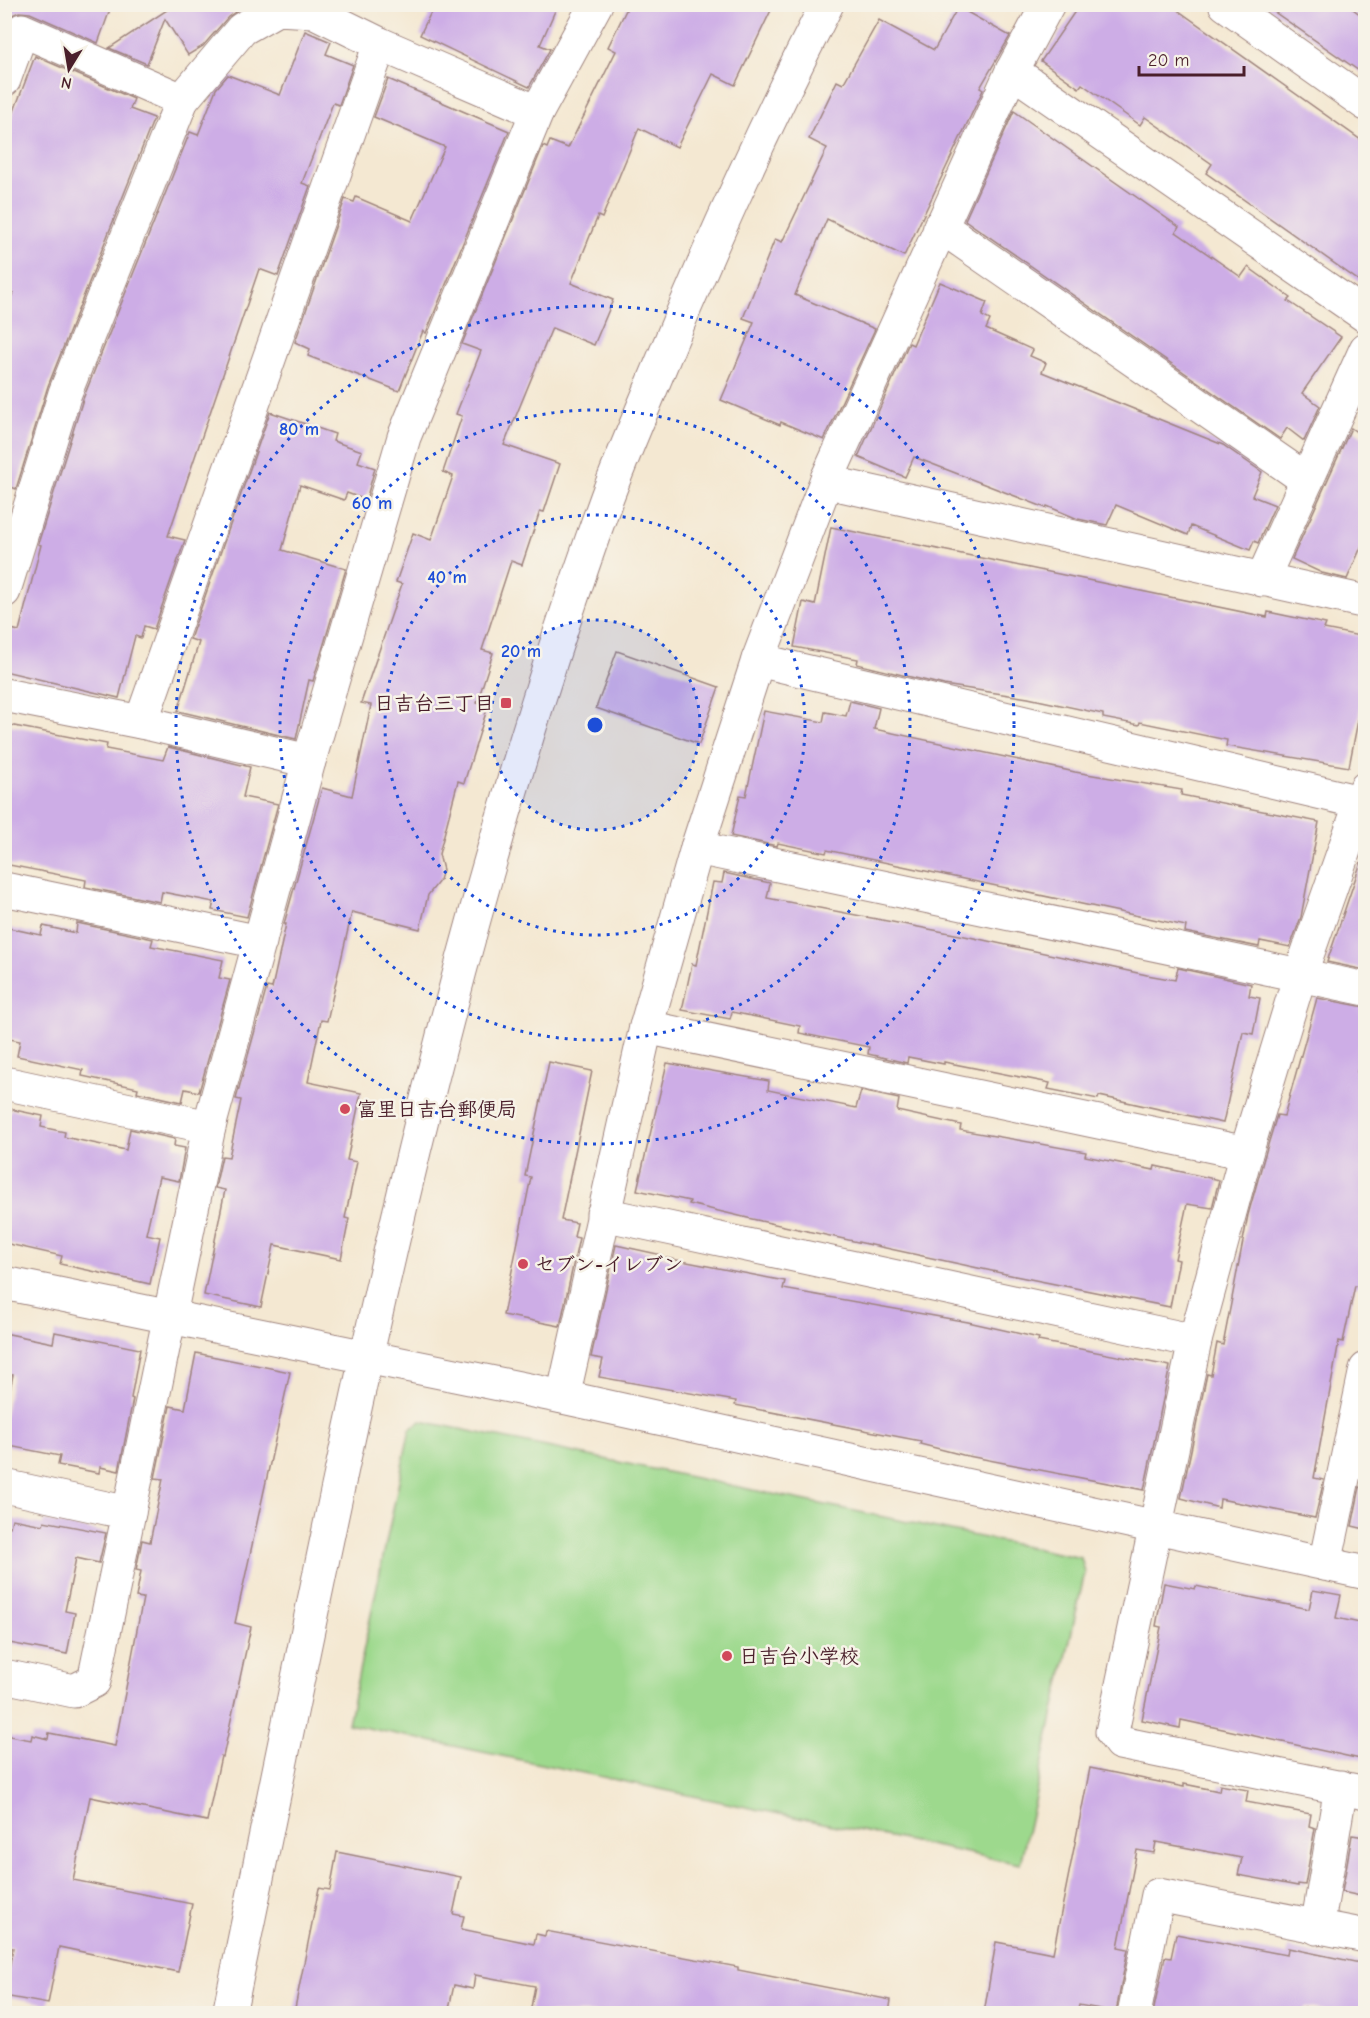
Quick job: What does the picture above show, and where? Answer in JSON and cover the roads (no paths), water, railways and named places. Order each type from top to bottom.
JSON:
[{"type":"street","points":[[4,1676],[74,1690],[94,1681],[209,1127],[309,761],[404,437],[537,112],[596,4]]},
{"type":"street","points":[[229,2013],[366,1357],[460,969],[528,730],[604,505],[699,271],[827,4]]},
{"type":"street","points":[[563,1398],[646,1027],[697,848],[758,660],[827,479],[1012,71],[1048,4]]},
{"type":"street","points":[[1225,4],[1365,104]]},
{"type":"street","points":[[4,591],[65,393],[182,100],[242,29],[277,9],[313,11],[380,44],[537,112]]},
{"type":"street","points":[[4,80],[22,30],[182,100]]},
{"type":"street","points":[[141,722],[380,44]]},
{"type":"street","points":[[1012,71],[1365,316]]},
{"type":"street","points":[[940,226],[1307,480]]},
{"type":"street","points":[[1262,580],[1365,349]]},
{"type":"street","points":[[827,479],[857,489],[1365,602]]},
{"type":"street","points":[[758,660],[1363,795],[1300,975],[1246,1153],[1195,1341],[1112,1732],[1120,1743],[1353,1790],[1317,1928]]},
{"type":"street","points":[[4,695],[141,722],[309,761]]},
{"type":"street","points":[[697,848],[1365,989]]},
{"type":"street","points":[[4,889],[260,942]]},
{"type":"street","points":[[646,1027],[1246,1153]]},
{"type":"street","points":[[4,1083],[209,1127]]},
{"type":"street","points":[[603,1214],[1195,1341]]},
{"type":"street","points":[[4,1283],[563,1398],[1365,1573]]},
{"type":"street","points":[[1325,1564],[1365,1374]]},
{"type":"street","points":[[4,1486],[129,1513]]},
{"type":"street","points":[[1134,2013],[1158,1895],[1365,1936]]},
{"type":"place","name":"日吉台三丁目","points":[[506,703]]},
{"type":"place","name":"富里日吉台郵便局","points":[[345,1109]]},
{"type":"place","name":"セブン-イレブン","points":[[523,1264]]},
{"type":"place","name":"日吉台小学校","points":[[727,1656]]}]
